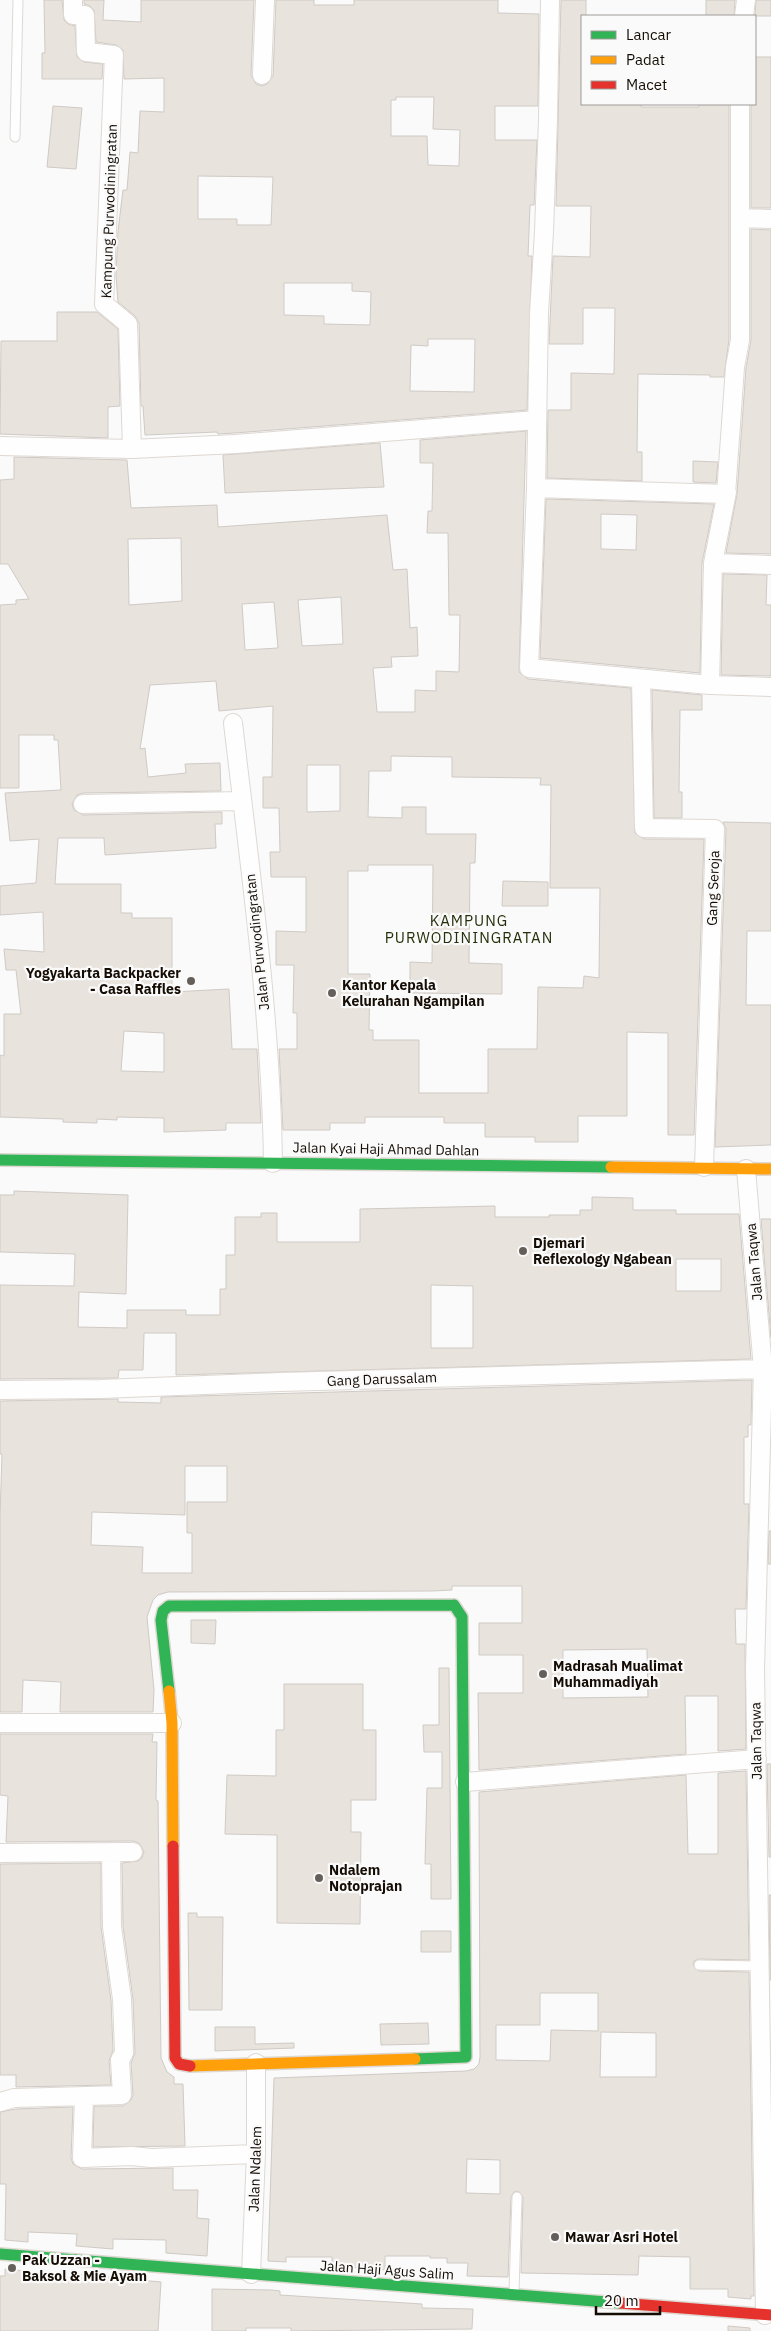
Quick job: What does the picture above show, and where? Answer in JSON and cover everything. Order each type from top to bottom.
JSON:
[{"type":"street","name":"Kampung Purwodiningratan","points":[[73,0],[73,15],[84,16],[86,52],[114,55],[104,304],[128,324],[132,449]]},
{"type":"street","points":[[262,75],[265,0]]},
{"type":"street","points":[[550,0],[545,213],[539,313],[536,488],[529,668],[710,686],[771,687]]},
{"type":"street","points":[[744,15],[746,0]]},
{"type":"street","points":[[710,686],[714,563],[726,492],[735,367],[740,340],[740,105]]},
{"type":"street","points":[[740,218],[771,219]]},
{"type":"street","points":[[0,446],[132,449],[236,444],[536,420]]},
{"type":"street","points":[[536,488],[723,495],[726,492]]},
{"type":"street","points":[[714,563],[771,565]]},
{"type":"street","name":"Gang Seroja","points":[[641,679],[644,828],[715,829],[704,1167]]},
{"type":"street","name":"Jalan Purwodingratan","points":[[233,723],[272,1090],[273,1163]]},
{"type":"street","points":[[83,804],[242,801]]},
{"type":"street","name":"Jalan Kyai Haji Ahmad Dahlan","points":[[0,1160],[771,1169]]},
{"type":"street","name":"Jalan Taqwa","points":[[746,1168],[763,1369],[755,1669],[768,2315]]},
{"type":"street","name":"Gang Darussalam","points":[[0,1390],[101,1389],[291,1381],[763,1369]]},
{"type":"street","points":[[454,1605],[462,1617],[466,1782],[466,2057],[186,2066],[179,2064],[175,2058],[172,1723],[161,1620],[163,1611],[169,1606],[454,1605]]},
{"type":"street","points":[[0,1723],[172,1723]]},
{"type":"street","points":[[466,1782],[757,1759]]},
{"type":"street","points":[[0,2102],[14,2098],[122,2095],[120,2060],[124,2053],[122,1999],[112,1927],[111,1852]]},
{"type":"street","points":[[0,1854],[133,1852]]},
{"type":"street","name":"Jalan Ndalem","points":[[251,2274],[256,2154],[256,2063]]},
{"type":"street","points":[[84,2097],[82,2158],[132,2156],[151,2158],[256,2154]]},
{"type":"street","name":"Jalan Haji Agus Salim","points":[[0,2254],[768,2315]]},
{"type":"lane","points":[[15,137],[18,0]]},
{"type":"lane","points":[[699,1965],[760,1966]]},
{"type":"lane","points":[[514,2295],[517,2197]]},
{"type":"building","points":[[44,0],[62,0],[64,20],[68,24],[75,26],[77,57],[84,62],[103,64],[102,79],[42,79],[42,53],[45,53]]},
{"type":"building","points":[[84,0],[104,0],[103,20],[141,22],[141,0],[254,0],[251,75],[256,84],[262,86],[267,84],[273,76],[276,0],[314,0],[314,5],[354,5],[354,0],[498,0],[498,13],[539,14],[538,106],[495,106],[495,140],[537,140],[534,205],[530,205],[528,256],[532,256],[527,410],[235,433],[145,435],[143,406],[141,406],[139,323],[135,316],[118,302],[116,276],[118,231],[123,190],[127,190],[130,152],[138,153],[140,111],[164,112],[164,78],[124,79],[123,50],[116,45],[96,42],[94,10],[84,4]],"holes":[[[396,97],[434,97],[433,129],[460,130],[459,166],[428,165],[427,136],[391,136],[391,100],[396,100]],[[198,176],[273,177],[271,225],[237,225],[237,219],[198,219]],[[284,283],[352,283],[352,291],[371,292],[370,325],[324,324],[324,316],[284,315]],[[428,339],[475,339],[474,392],[410,391],[411,345],[428,346]]]},
{"type":"building","points":[[561,0],[586,0],[586,15],[581,15],[581,105],[699,107],[699,105],[729,105],[729,339],[724,377],[710,377],[710,375],[638,374],[637,452],[642,452],[642,481],[547,478],[548,410],[571,410],[571,373],[614,374],[615,308],[583,308],[583,344],[549,344],[553,256],[590,257],[591,206],[556,206]]},
{"type":"building","points":[[706,0],[735,0],[734,15],[706,15]]},
{"type":"building","points":[[756,0],[771,0],[771,16],[755,15]]},
{"type":"building","points":[[756,57],[771,57],[771,208],[751,208],[751,105],[756,105]]},
{"type":"building","points":[[53,106],[82,108],[76,169],[47,167]]},
{"type":"building","points":[[751,229],[771,230],[771,554],[726,553],[737,494],[746,368],[751,340]]},
{"type":"building","points":[[57,312],[97,312],[118,329],[120,406],[108,407],[108,438],[0,434],[1,341],[57,341]]},
{"type":"building","points":[[526,431],[519,672],[528,679],[631,688],[635,833],[644,839],[704,839],[694,1135],[668,1135],[668,1033],[627,1032],[627,1116],[578,1116],[578,1142],[535,1142],[535,1137],[485,1137],[485,1123],[444,1123],[444,1117],[365,1117],[365,1123],[330,1123],[330,1130],[283,1130],[279,1049],[297,1049],[297,1013],[293,1013],[294,965],[276,965],[276,931],[306,932],[306,877],[271,877],[270,852],[280,852],[279,808],[263,808],[263,777],[272,777],[273,706],[219,711],[216,681],[150,685],[140,749],[145,748],[148,777],[186,773],[185,764],[220,763],[221,791],[83,793],[77,795],[72,804],[74,810],[83,815],[222,812],[222,824],[215,824],[216,848],[105,855],[104,838],[58,838],[55,884],[121,884],[121,913],[132,913],[132,918],[172,918],[172,992],[229,989],[232,1049],[257,1049],[261,1123],[226,1123],[226,1130],[164,1132],[164,1118],[117,1117],[117,1120],[97,1119],[97,1123],[63,1122],[63,1119],[0,1117],[0,1055],[4,1056],[4,1014],[21,1014],[16,970],[6,970],[4,949],[44,952],[43,912],[0,915],[0,886],[36,883],[39,839],[10,841],[5,793],[61,790],[58,740],[54,740],[54,735],[19,735],[19,788],[0,788],[0,605],[16,604],[16,600],[29,599],[8,564],[0,564],[0,480],[14,479],[14,457],[127,460],[131,508],[217,505],[218,527],[387,515],[393,570],[407,569],[410,628],[417,627],[418,656],[391,657],[392,667],[373,668],[377,712],[415,712],[415,690],[436,691],[436,671],[459,672],[460,615],[449,615],[448,533],[427,533],[428,511],[432,511],[433,463],[420,463],[420,440]],"holes":[[[181,538],[182,601],[129,605],[128,539]],[[341,597],[343,644],[302,646],[298,600]],[[274,602],[278,648],[245,650],[242,604]],[[391,756],[452,757],[452,777],[541,778],[540,785],[551,785],[550,888],[600,888],[599,978],[584,976],[583,988],[538,987],[537,1049],[488,1049],[488,1093],[419,1093],[419,1040],[373,1040],[373,1030],[369,1030],[370,974],[348,974],[348,871],[368,871],[368,865],[433,865],[432,963],[410,962],[410,993],[502,994],[502,964],[469,963],[470,863],[475,863],[476,834],[426,834],[426,807],[402,807],[402,818],[368,817],[369,771],[391,771]],[[307,765],[340,765],[340,811],[307,812]],[[124,1031],[164,1033],[164,1072],[121,1071]]]},
{"type":"building","points":[[380,443],[384,487],[225,493],[223,455]]},
{"type":"building","points":[[693,461],[718,462],[716,483],[693,482]]},
{"type":"building","points":[[546,499],[714,504],[702,563],[700,673],[540,658]],"holes":[[[601,514],[637,515],[636,550],[601,549]]]},
{"type":"building","points":[[723,574],[767,575],[766,605],[771,605],[771,676],[721,675]]},
{"type":"building","points":[[652,690],[702,695],[702,710],[680,710],[679,792],[682,792],[682,818],[654,818]]},
{"type":"building","points":[[723,822],[771,823],[771,931],[747,931],[746,1005],[771,1005],[771,1145],[715,1147],[726,829]]},
{"type":"building","points":[[503,881],[548,882],[548,906],[502,906]]},
{"type":"building","points":[[14,1191],[128,1195],[126,1294],[79,1292],[78,1327],[127,1328],[127,1310],[186,1310],[186,1315],[220,1315],[220,1289],[226,1289],[226,1255],[235,1255],[235,1217],[261,1217],[261,1213],[277,1213],[277,1242],[360,1242],[360,1209],[495,1206],[495,1217],[549,1217],[549,1215],[580,1215],[580,1210],[592,1210],[592,1197],[633,1198],[633,1210],[676,1210],[676,1214],[739,1214],[751,1359],[176,1375],[176,1333],[144,1333],[143,1370],[119,1370],[118,1378],[0,1379],[0,1285],[74,1286],[75,1254],[0,1252],[0,1195],[14,1195]],"holes":[[[676,1259],[721,1259],[721,1291],[676,1291]],[[431,1285],[473,1286],[473,1348],[431,1348]]]},
{"type":"building","points":[[761,1219],[771,1219],[771,1338]]},
{"type":"building","points":[[752,1380],[751,1425],[748,1425],[748,1437],[744,1437],[744,1504],[749,1504],[746,1609],[735,1609],[736,1644],[745,1644],[746,1749],[718,1751],[718,1696],[685,1696],[686,1754],[479,1770],[478,1693],[523,1693],[523,1655],[479,1655],[479,1623],[522,1623],[522,1586],[452,1586],[452,1590],[432,1591],[168,1592],[158,1595],[153,1600],[147,1617],[154,1690],[153,1712],[60,1712],[61,1682],[23,1680],[22,1712],[0,1712],[0,1517],[2,1454],[0,1454],[0,1401],[118,1399],[118,1402],[161,1403],[161,1397]],"holes":[[[185,1466],[227,1466],[227,1502],[187,1502],[187,1533],[192,1533],[192,1573],[142,1573],[143,1547],[91,1545],[92,1512],[185,1515]],[[647,1649],[648,1697],[563,1698],[563,1650]]]},
{"type":"building","points":[[769,1531],[771,1531],[771,1564],[768,1564]]},
{"type":"building","points":[[191,1620],[216,1620],[215,1644],[191,1643]]},
{"type":"building","points":[[439,1668],[449,1668],[451,1899],[431,1899],[431,1864],[425,1864],[427,1788],[442,1788],[442,1752],[424,1752],[423,1725],[439,1725]]},
{"type":"building","points":[[284,1684],[363,1684],[363,1730],[376,1730],[376,1800],[351,1800],[351,1832],[361,1832],[360,1924],[277,1923],[277,1835],[225,1834],[227,1775],[276,1776],[276,1730],[284,1730]]},
{"type":"building","points":[[0,1734],[153,1734],[152,1742],[157,1742],[156,1800],[158,1801],[161,2058],[167,2072],[174,2077],[174,2084],[183,2084],[185,2146],[93,2147],[94,2106],[123,2106],[131,2100],[133,2095],[131,2063],[135,2053],[133,1999],[123,1926],[122,1863],[138,1861],[142,1858],[144,1851],[139,1843],[133,1841],[6,1842],[8,1796],[0,1795]]},
{"type":"building","points":[[767,1764],[771,1764],[771,1857],[769,1857]]},
{"type":"building","points":[[746,1771],[749,1960],[699,1959],[694,1961],[693,1965],[699,1971],[749,1972],[754,2296],[751,2296],[751,2299],[728,2297],[728,2289],[690,2289],[690,2257],[639,2256],[638,2275],[521,2273],[523,2197],[518,2191],[514,2192],[511,2197],[508,2277],[467,2276],[468,2263],[447,2263],[447,2258],[430,2258],[430,2256],[385,2256],[385,2270],[332,2266],[332,2257],[286,2257],[286,2262],[268,2261],[274,2078],[466,2071],[474,2069],[479,2064],[479,1792],[686,1775],[688,1854],[718,1854],[718,1773]],"holes":[[[540,1993],[598,1993],[598,2031],[551,2030],[550,2061],[496,2060],[496,2025],[540,2025]],[[601,2032],[656,2033],[656,2077],[600,2077]],[[467,2159],[500,2160],[500,2194],[466,2193]]]},
{"type":"building","points":[[101,1863],[101,1927],[111,2000],[113,2050],[109,2061],[111,2085],[16,2087],[16,2075],[0,2075],[0,1864]]},
{"type":"building","points":[[769,1895],[771,1895],[771,1980],[770,1980]]},
{"type":"building","points":[[188,1913],[197,1913],[197,1917],[223,1917],[222,2010],[189,2010]]},
{"type":"building","points":[[421,1931],[451,1931],[451,1952],[421,1952]]},
{"type":"building","points":[[428,2023],[429,2044],[381,2045],[380,2024]]},
{"type":"building","points":[[215,2027],[255,2027],[255,2044],[294,2043],[294,2048],[215,2051]]},
{"type":"building","points":[[73,2107],[71,2158],[73,2164],[82,2169],[173,2168],[173,2190],[198,2190],[197,2218],[209,2219],[207,2256],[166,2253],[166,2240],[113,2239],[113,2249],[76,2246],[77,2234],[28,2232],[28,2242],[5,2240],[6,2184],[0,2184],[0,2112],[16,2109]]},
{"type":"building","points":[[5,2269],[27,2271],[27,2275],[75,2278],[75,2274],[161,2282],[158,2331],[0,2331],[0,2276],[5,2276]]},
{"type":"building","points":[[212,2289],[272,2290],[280,2291],[280,2295],[422,2304],[422,2308],[473,2309],[472,2329],[291,2331],[291,2328],[246,2328],[246,2331],[212,2331]]},
{"type":"building","points":[[728,2326],[750,2328],[750,2331],[728,2331]]},
{"type":"traffic: fast","points":[[0,1160],[611,1167]]},
{"type":"traffic: fast","points":[[415,2059],[466,2057],[462,1617],[454,1605]]},
{"type":"traffic: fast","points":[[169,1691],[161,1620],[163,1611],[169,1606],[454,1605]]},
{"type":"traffic: fast","points":[[0,2254],[620,2303]]},
{"type":"traffic: slow","points":[[611,1167],[771,1169]]},
{"type":"traffic: slow","points":[[169,1691],[172,1723],[173,1846]]},
{"type":"traffic: slow","points":[[190,2066],[415,2059]]},
{"type":"traffic: jam","points":[[173,1846],[175,2058],[179,2064],[190,2066]]},
{"type":"traffic: jam","points":[[620,2303],[771,2315]]},
{"type":"place","name":"Yogyakarta Backpacker - Casa Raffles","points":[[191,981]]},
{"type":"place","name":"Kantor Kepala Kelurahan Ngampilan","points":[[332,993]]},
{"type":"place","name":"Djemari Reflexology Ngabean","points":[[523,1251]]},
{"type":"place","name":"Madrasah Mualimat Muhammadiyah","points":[[543,1674]]},
{"type":"place","name":"Ndalem Notoprajan","points":[[319,1878]]},
{"type":"place","name":"Mawar Asri Hotel","points":[[555,2237]]},
{"type":"place","name":"Pak Uzzan - Baksol & Mie Ayam","points":[[12,2268]]},
{"type":"district","name":"KAMPUNG PURWODININGRATAN","points":[[469,928]]}]
